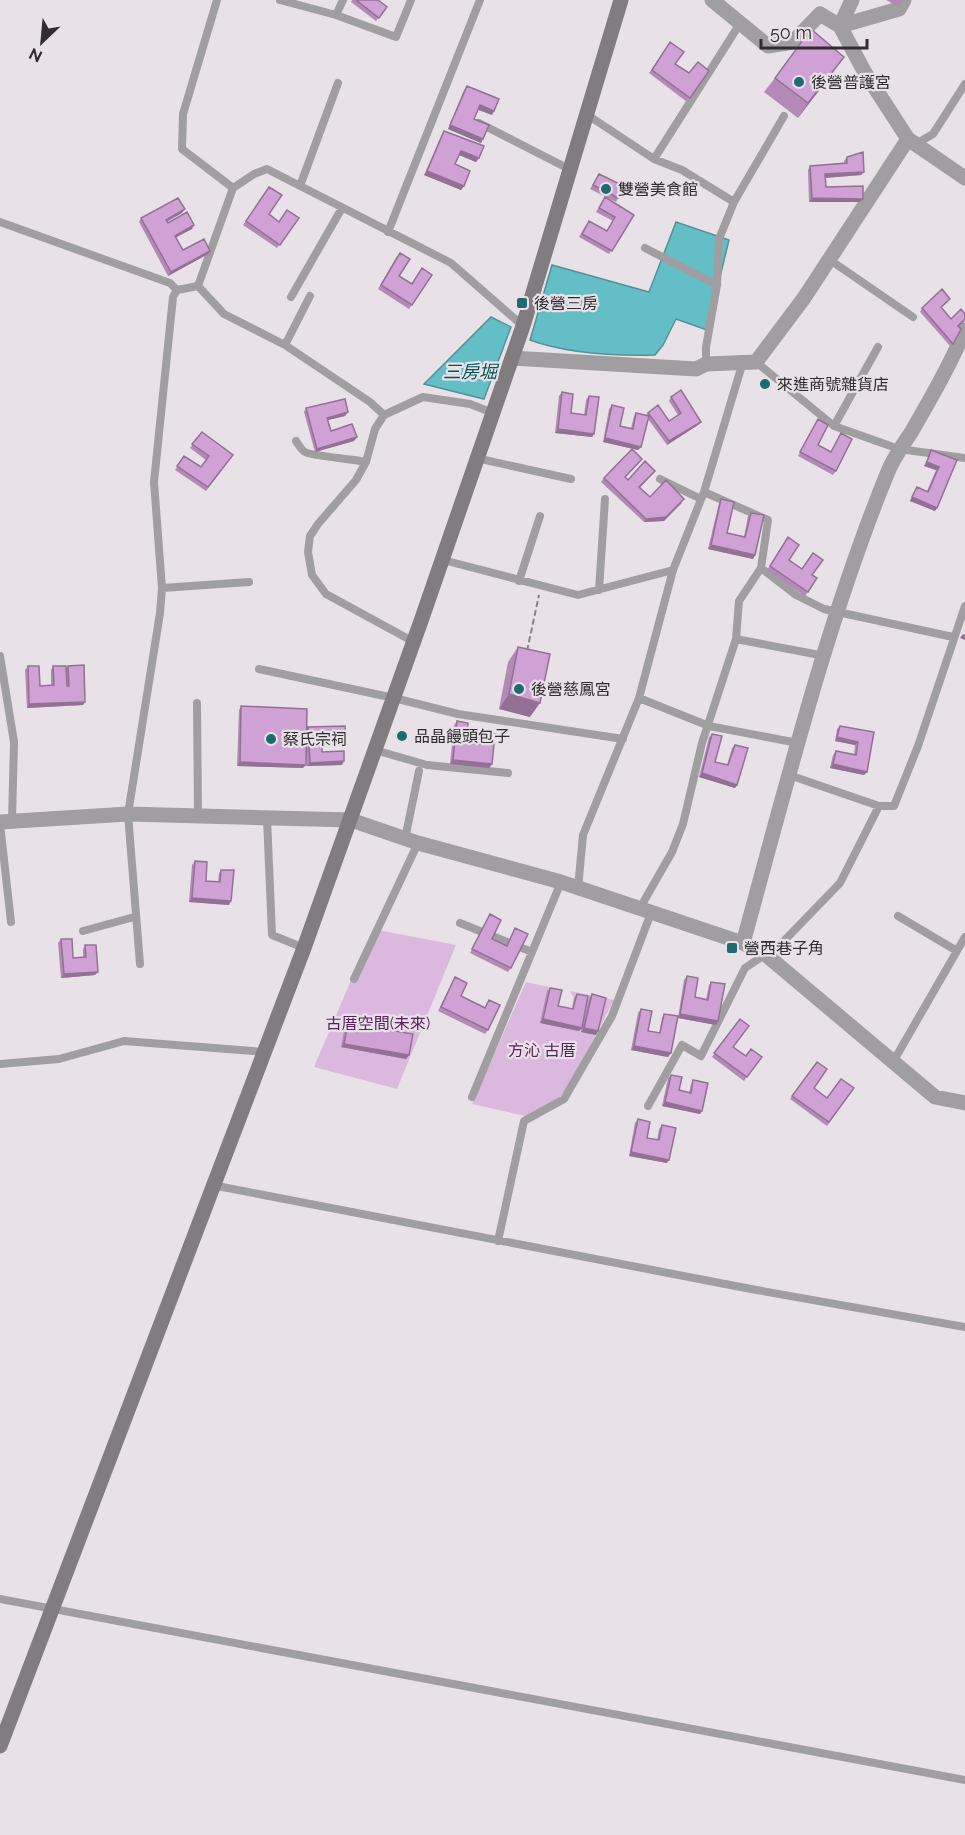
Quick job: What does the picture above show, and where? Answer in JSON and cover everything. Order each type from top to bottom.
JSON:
[{"type":"street","points":[[0,1746],[212,1185],[265,1052],[351,820],[523,326],[621,0]]},
{"type":"street","points":[[840,26],[852,0]]},
{"type":"street","points":[[840,26],[899,9],[904,0]]},
{"type":"street","points":[[716,2],[739,25],[768,46],[794,42],[820,14],[840,26],[864,71],[912,142],[965,178]]},
{"type":"street","points":[[512,358],[696,369],[706,364],[749,363],[830,260],[895,162],[912,142]]},
{"type":"street","points":[[743,943],[798,743],[838,612],[887,474],[898,448],[910,434],[961,352],[965,330]]},
{"type":"street","points":[[4,822],[128,814],[351,820],[411,841],[561,882],[743,943],[765,954],[892,1064],[935,1097],[965,1103]]},
{"type":"lane","points":[[217,0],[183,114],[182,149],[233,188]]},
{"type":"lane","points":[[280,0],[336,15],[396,36],[411,0]]},
{"type":"lane","points":[[336,15],[343,0]]},
{"type":"lane","points":[[388,232],[480,0]]},
{"type":"lane","points":[[654,159],[739,25]]},
{"type":"lane","points":[[300,186],[338,83]]},
{"type":"lane","points":[[912,142],[933,134],[965,84]]},
{"type":"lane","points":[[586,114],[654,159],[682,170],[734,202]]},
{"type":"lane","points":[[706,364],[706,347],[717,285],[719,239],[734,202],[784,116]]},
{"type":"lane","points":[[471,119],[571,170]]},
{"type":"lane","points":[[198,286],[233,188],[254,174],[267,169],[451,263],[523,326]]},
{"type":"lane","points":[[291,297],[342,208]]},
{"type":"lane","points":[[0,222],[170,283],[177,290]]},
{"type":"lane","points":[[645,248],[717,285]]},
{"type":"lane","points":[[830,260],[913,317]]},
{"type":"lane","points":[[140,964],[134,917],[128,814],[162,588],[153,482],[173,297],[177,290],[198,286]]},
{"type":"lane","points":[[198,286],[224,314],[285,345],[370,402],[384,415]]},
{"type":"lane","points":[[285,345],[310,296]]},
{"type":"lane","points":[[834,426],[878,347]]},
{"type":"lane","points":[[578,888],[583,835],[639,698],[673,570],[703,496],[749,363],[834,426],[867,440],[898,448],[965,458]]},
{"type":"lane","points":[[414,642],[326,594],[312,575],[308,552],[310,536],[356,480],[366,462],[375,429],[384,415],[423,397],[470,404],[493,413]]},
{"type":"lane","points":[[296,441],[304,452],[312,455],[339,456],[366,462]]},
{"type":"lane","points":[[476,458],[571,478]]},
{"type":"lane","points":[[498,1241],[524,1121],[564,1100],[612,1016],[646,911],[682,824],[702,743],[736,639],[739,601],[762,568],[768,520],[660,479]]},
{"type":"lane","points":[[599,590],[605,499]]},
{"type":"lane","points":[[519,581],[540,516]]},
{"type":"lane","points":[[443,560],[578,595],[673,570]]},
{"type":"lane","points":[[762,568],[796,595],[838,612],[953,637]]},
{"type":"lane","points":[[162,588],[249,582]]},
{"type":"lane","points":[[789,775],[879,806],[894,806],[918,746],[965,606]]},
{"type":"lane","points":[[736,639],[825,656]]},
{"type":"lane","points":[[0,656],[2,693],[14,742],[4,822],[10,922]]},
{"type":"lane","points":[[259,669],[458,714],[622,739]]},
{"type":"lane","points":[[639,698],[709,726],[798,743]]},
{"type":"lane","points":[[197,703],[198,816]]},
{"type":"lane","points":[[375,750],[427,765],[508,773]]},
{"type":"lane","points":[[354,979],[411,841],[419,771]]},
{"type":"lane","points":[[648,1106],[682,1045],[701,1056],[745,968],[782,943],[840,883],[879,806]]},
{"type":"lane","points":[[267,818],[272,935],[304,948]]},
{"type":"lane","points":[[472,1097],[561,882]]},
{"type":"lane","points":[[898,916],[957,951]]},
{"type":"lane","points":[[83,931],[134,917]]},
{"type":"lane","points":[[460,923],[532,952]]},
{"type":"lane","points":[[892,1064],[965,937]]},
{"type":"lane","points":[[0,1065],[59,1059],[124,1041],[265,1052]]},
{"type":"lane","points":[[212,1185],[498,1241],[965,1327]]},
{"type":"lane","points":[[0,1599],[965,1780]]},
{"type":"path","points":[[527,655],[540,586]]},
{"type":"green space","name":"古厝空間(未來)","points":[[373,929],[456,945],[397,1089],[314,1067]]},
{"type":"green space","name":"方沁 古厝","points":[[526,982],[558,989],[556,1010],[571,1013],[574,998],[570,991],[614,1000],[573,1080],[558,1099],[525,1116],[472,1104]]},
{"type":"water","points":[[676,222],[729,240],[707,330],[676,319],[663,345],[655,355],[591,353],[530,340],[552,265],[649,292]]},
{"type":"water","name":"三房堀","points":[[491,317],[511,327],[484,399],[424,384]]},
{"type":"building","points":[[356,0],[378,0],[387,7],[379,18]]},
{"type":"building","name":"後營普護宮","points":[[811,29],[844,57],[808,103],[775,78]]},
{"type":"building","points":[[670,42],[684,52],[675,64],[689,73],[698,62],[709,71],[690,98],[652,70]]},
{"type":"building","points":[[467,86],[499,99],[494,111],[480,105],[474,119],[489,125],[483,139],[450,125]]},
{"type":"building","points":[[444,131],[484,146],[479,158],[461,151],[455,164],[470,171],[464,186],[427,171]]},
{"type":"building","points":[[863,152],[864,172],[825,174],[826,187],[863,186],[863,199],[812,198],[810,166],[847,163],[847,157]]},
{"type":"building","name":"雙營美食館","points":[[599,174],[624,186],[618,198],[593,185]]},
{"type":"building","points":[[269,187],[282,195],[269,214],[279,222],[287,210],[299,218],[280,245],[246,221]]},
{"type":"building","points":[[605,197],[634,215],[612,251],[582,234],[589,221],[607,231],[615,217],[599,208]]},
{"type":"building","points":[[178,198],[185,209],[166,220],[168,223],[187,212],[194,225],[175,236],[183,250],[204,239],[210,251],[171,272],[141,218]]},
{"type":"building","points":[[400,253],[410,259],[399,276],[412,284],[422,268],[432,275],[412,305],[381,285]]},
{"type":"building","points":[[942,289],[950,299],[941,307],[951,319],[961,309],[965,314],[965,319],[958,326],[961,329],[953,344],[922,308]]},
{"type":"building","points":[[681,390],[701,422],[669,441],[648,413],[658,405],[669,421],[681,413],[671,397]]},
{"type":"building","points":[[562,392],[573,394],[571,413],[586,415],[589,396],[599,397],[594,434],[558,429]]},
{"type":"building","points":[[345,399],[348,412],[327,418],[331,431],[352,424],[357,437],[317,449],[306,408]]},
{"type":"building","points":[[612,405],[624,408],[620,426],[633,429],[636,413],[649,416],[641,447],[605,438]]},
{"type":"building","points":[[818,419],[828,425],[818,445],[831,452],[841,433],[852,439],[836,471],[800,452]]},
{"type":"building","points":[[202,432],[233,455],[208,487],[177,466],[184,456],[201,467],[209,456],[192,444]]},
{"type":"building","points":[[632,449],[642,459],[625,477],[628,480],[645,461],[655,471],[639,487],[650,497],[666,480],[684,499],[666,517],[646,519],[604,478]]},
{"type":"building","points":[[931,450],[957,460],[937,508],[912,497],[917,487],[928,492],[939,467],[927,462]]},
{"type":"building","points":[[721,499],[734,502],[727,533],[745,537],[751,513],[764,515],[755,555],[711,545]]},
{"type":"building","points":[[788,537],[799,545],[789,560],[802,569],[813,553],[823,560],[812,575],[817,578],[808,592],[770,566]]},
{"type":"building","points":[[518,647],[550,654],[540,703],[509,694]]},
{"type":"building","points":[[84,665],[85,702],[29,704],[28,666],[39,666],[40,686],[54,685],[53,666],[66,666],[67,686],[69,686],[68,666]]},
{"type":"building","points":[[241,706],[307,709],[306,765],[240,762]]},
{"type":"building","points":[[457,721],[468,723],[466,743],[481,744],[482,733],[495,734],[492,764],[453,760]]},
{"type":"building","points":[[345,726],[346,738],[322,739],[322,752],[344,751],[344,761],[310,763],[308,727]]},
{"type":"building","points":[[840,726],[874,732],[867,772],[833,764],[836,751],[856,755],[858,742],[837,737]]},
{"type":"building","points":[[712,734],[722,736],[715,762],[728,765],[735,745],[748,748],[737,785],[702,773]]},
{"type":"building","points":[[195,861],[207,862],[206,881],[220,882],[221,870],[234,870],[231,901],[192,898]]},
{"type":"building","points":[[490,914],[501,920],[492,939],[507,946],[515,928],[528,934],[511,968],[472,949]]},
{"type":"building","points":[[61,939],[72,939],[73,958],[86,957],[85,945],[96,945],[98,972],[64,974]]},
{"type":"building","points":[[687,976],[698,978],[695,997],[708,1000],[711,982],[725,984],[718,1021],[680,1014]]},
{"type":"building","points":[[455,977],[467,983],[461,996],[485,1008],[489,1000],[500,1005],[488,1030],[441,1007]]},
{"type":"building","points":[[550,988],[562,990],[558,1006],[573,1009],[577,994],[588,996],[582,1028],[543,1019]]},
{"type":"building","points":[[592,994],[606,998],[598,1031],[584,1028]]},
{"type":"building","points":[[641,1009],[652,1011],[648,1031],[660,1033],[664,1014],[678,1016],[671,1053],[634,1046]]},
{"type":"building","points":[[740,1019],[749,1026],[733,1047],[746,1056],[751,1049],[762,1057],[747,1077],[714,1053]]},
{"type":"building","points":[[348,1023],[413,1034],[409,1055],[344,1044]]},
{"type":"building","points":[[817,1062],[827,1069],[814,1088],[827,1098],[841,1079],[854,1088],[829,1122],[792,1096]]},
{"type":"building","points":[[671,1075],[682,1077],[679,1090],[691,1093],[693,1080],[708,1083],[702,1111],[665,1102]]},
{"type":"building","points":[[638,1119],[650,1122],[647,1138],[659,1140],[662,1125],[676,1128],[669,1160],[631,1152]]},
{"type":"place","name":"後營普護宮","points":[[799,82]]},
{"type":"place","name":"雙營美食館","points":[[606,189]]},
{"type":"place","name":"後營三房","points":[[522,303]]},
{"type":"place","name":"來進商號雜貨店","points":[[765,384]]},
{"type":"place","name":"後營慈鳳宮","points":[[519,689]]},
{"type":"place","name":"品晶饅頭包子","points":[[402,736]]},
{"type":"place","name":"蔡氏宗祠","points":[[271,739]]},
{"type":"place","name":"營西巷子角","points":[[732,948]]}]
